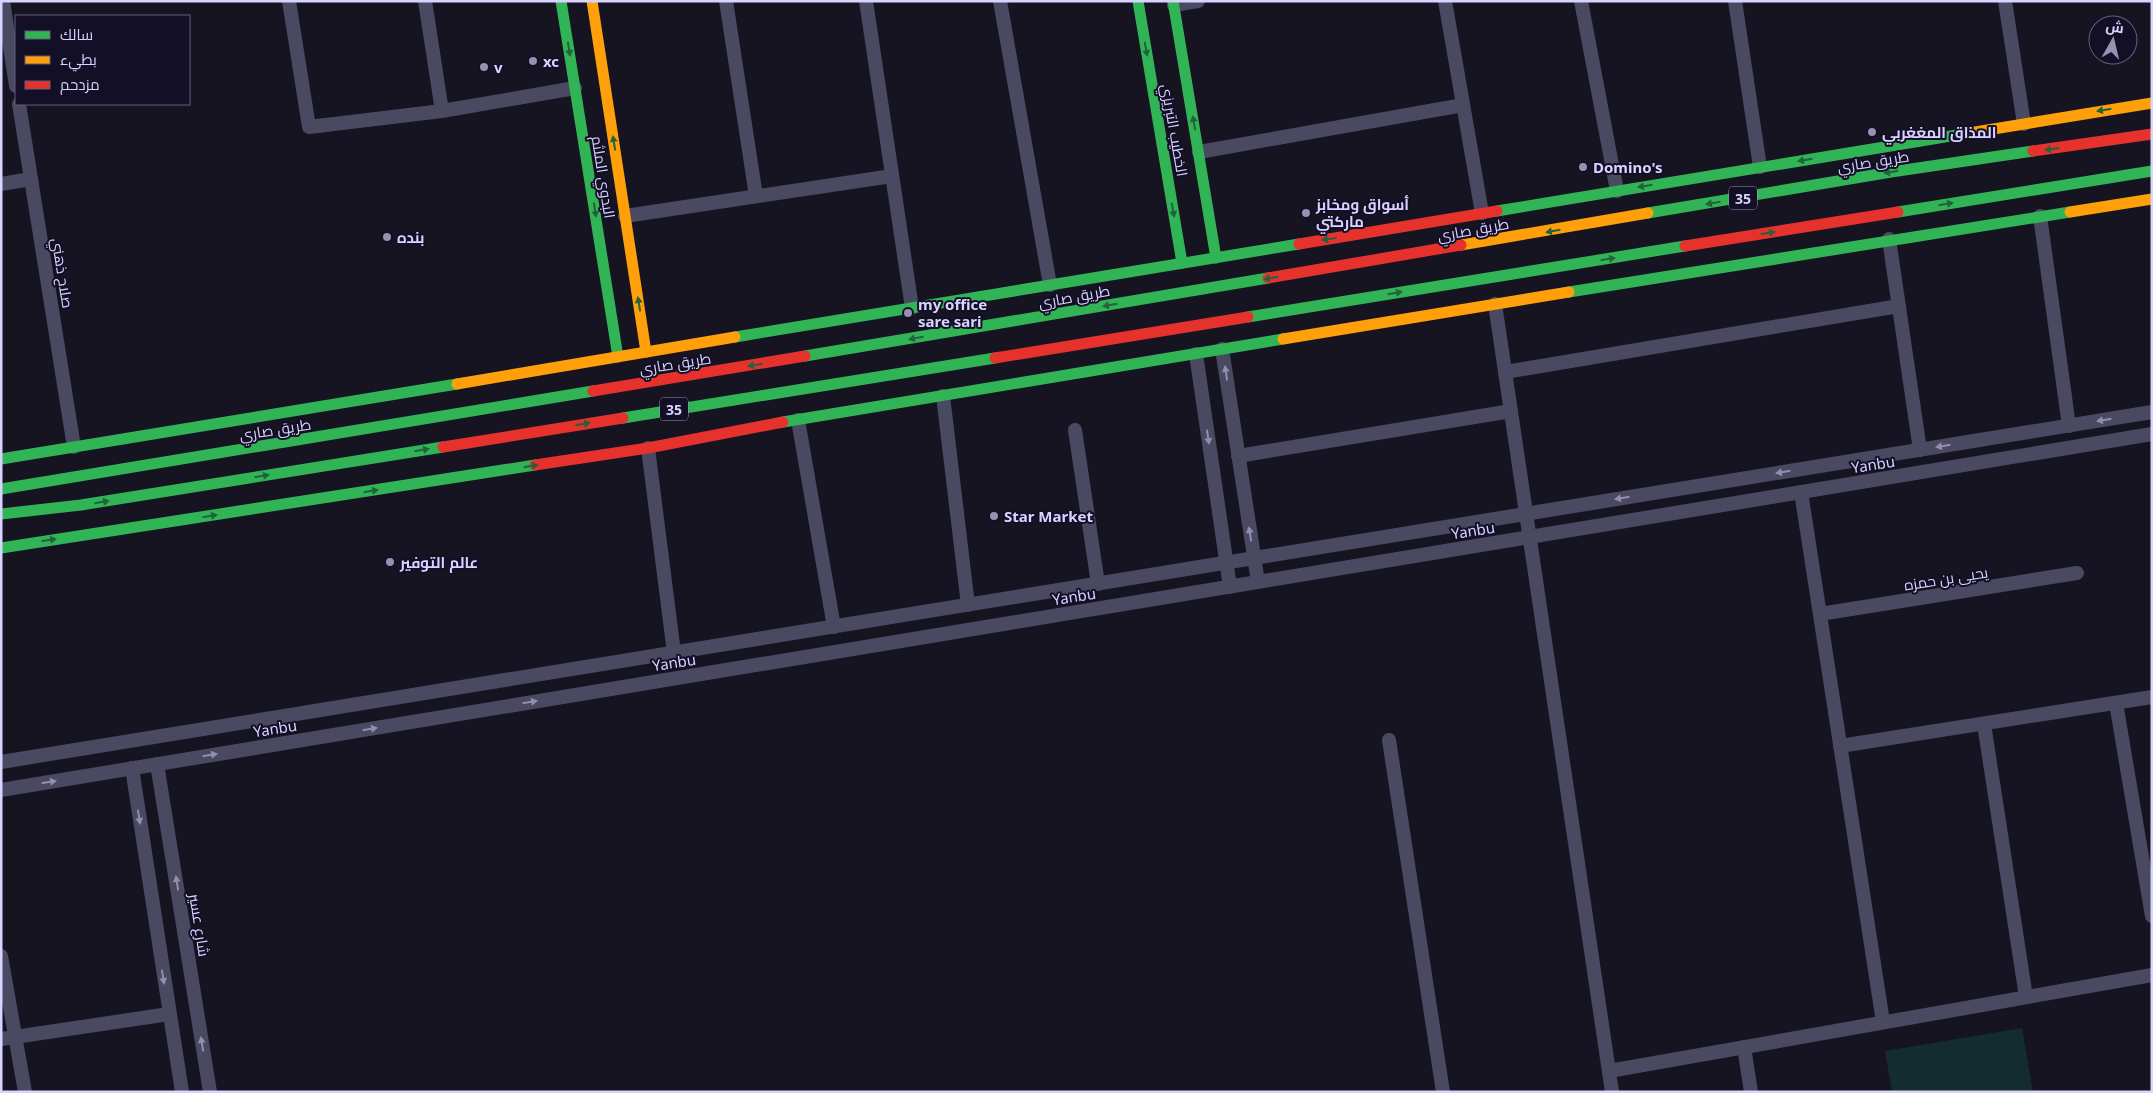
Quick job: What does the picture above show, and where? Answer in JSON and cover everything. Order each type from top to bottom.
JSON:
[{"type":"main road","name":"البدوي الملثم","points":[[561,1],[618,357]]},
{"type":"main road","name":"البدوي الملثم","points":[[592,1],[646,352]]},
{"type":"main road","name":"الخطيب التبريزي","points":[[1138,1],[1182,263]]},
{"type":"main road","name":"الخطيب التبريزي","points":[[1174,3],[1216,258]]},
{"type":"main road","points":[[1,459],[2152,102]]},
{"type":"main road","name":"طريق صاري","points":[[1,489],[1336,268],[1891,172],[2152,134]]},
{"type":"main road","name":"35","points":[[1,514],[81,505],[2152,171]]},
{"type":"main road","points":[[1,548],[648,448],[798,420],[1222,349],[1890,239],[2152,199]]},
{"type":"street","points":[[3,1],[15,79]]},
{"type":"street","points":[[289,1],[309,127],[442,111],[575,88]]},
{"type":"street","points":[[425,1],[442,111]]},
{"type":"street","points":[[726,1],[756,196]]},
{"type":"street","points":[[866,1],[912,308]]},
{"type":"street","points":[[1000,1],[1050,285]]},
{"type":"street","points":[[1174,3],[1198,1]]},
{"type":"street","points":[[1445,1],[1482,213]]},
{"type":"street","points":[[1581,1],[1617,191]]},
{"type":"street","points":[[1735,1],[1760,167]]},
{"type":"street","points":[[2005,1],[2024,124]]},
{"type":"street","name":"صلاح ذهني","points":[[19,105],[74,447]]},
{"type":"street","points":[[1199,152],[1463,105]]},
{"type":"street","points":[[625,216],[892,176]]},
{"type":"street","points":[[1,184],[31,179]]},
{"type":"street","points":[[2040,216],[2069,426]]},
{"type":"street","points":[[1890,239],[1920,450]]},
{"type":"street","points":[[1495,304],[1612,1092]]},
{"type":"street","points":[[1505,372],[1899,306]]},
{"type":"street","points":[[1222,349],[1258,582]]},
{"type":"street","points":[[1196,354],[1230,586]]},
{"type":"street","points":[[943,396],[968,605]]},
{"type":"street","points":[[1238,456],[1511,411]]},
{"type":"street","name":"Yanbu","points":[[1,762],[2152,412]]},
{"type":"street","points":[[798,420],[834,627]]},
{"type":"street","points":[[1075,430],[1098,584]]},
{"type":"street","name":"Yanbu","points":[[1,790],[2152,434]]},
{"type":"street","points":[[648,448],[674,653]]},
{"type":"street","points":[[1801,492],[1883,1022]]},
{"type":"street","name":"يحيى بن حمزه","points":[[1820,614],[2077,573]]},
{"type":"street","points":[[1840,746],[2152,697]]},
{"type":"street","points":[[2116,703],[2151,911]]},
{"type":"street","points":[[1984,724],[2026,997]]},
{"type":"street","points":[[1389,740],[1444,1092]]},
{"type":"street","name":"شارع عسير","points":[[158,764],[210,1092]]},
{"type":"street","points":[[132,768],[182,1092]]},
{"type":"street","points":[[1,956],[25,1092]]},
{"type":"street","points":[[1609,1071],[2152,975]]},
{"type":"street","points":[[1,1039],[169,1014]]},
{"type":"street","points":[[1744,1047],[1751,1092]]},
{"type":"green space","points":[[2022,1028],[2033,1092],[1892,1092],[1885,1051]]},
{"type":"traffic: fast","points":[[561,1],[618,357]]},
{"type":"traffic: fast","points":[[1138,1],[1182,263]]},
{"type":"traffic: fast","points":[[1173,1],[1216,258]]},
{"type":"traffic: fast","points":[[1497,211],[1969,133]]},
{"type":"traffic: fast","points":[[1648,213],[1891,172],[2033,151]]},
{"type":"traffic: fast","points":[[1898,212],[2152,171]]},
{"type":"traffic: fast","points":[[1569,292],[2070,212]]},
{"type":"traffic: fast","points":[[735,337],[1299,244]]},
{"type":"traffic: fast","points":[[1248,317],[1685,246]]},
{"type":"traffic: fast","points":[[805,356],[1268,278]]},
{"type":"traffic: fast","points":[[783,422],[1283,339]]},
{"type":"traffic: fast","points":[[623,418],[995,358]]},
{"type":"traffic: fast","points":[[1,459],[457,384]]},
{"type":"traffic: fast","points":[[1,489],[593,391]]},
{"type":"traffic: fast","points":[[1,514],[81,505],[443,447]]},
{"type":"traffic: fast","points":[[1,548],[535,465]]},
{"type":"traffic: slow","points":[[592,1],[646,352]]},
{"type":"traffic: slow","points":[[1969,133],[2152,103]]},
{"type":"traffic: slow","points":[[2070,212],[2152,199]]},
{"type":"traffic: slow","points":[[1461,245],[1648,213]]},
{"type":"traffic: slow","points":[[1283,339],[1569,292]]},
{"type":"traffic: slow","points":[[457,384],[735,337]]},
{"type":"traffic: jam","points":[[2033,151],[2152,134]]},
{"type":"traffic: jam","points":[[1299,244],[1497,211]]},
{"type":"traffic: jam","points":[[1685,246],[1898,212]]},
{"type":"traffic: jam","points":[[1268,278],[1461,245]]},
{"type":"traffic: jam","points":[[995,358],[1248,317]]},
{"type":"traffic: jam","points":[[593,391],[805,356]]},
{"type":"traffic: jam","points":[[443,447],[623,418]]},
{"type":"traffic: jam","points":[[535,465],[648,448],[783,422]]},
{"type":"place","name":"xc","points":[[533,61]]},
{"type":"place","name":"v","points":[[484,67]]},
{"type":"place","name":"المذاق المغغربي","points":[[1872,132]]},
{"type":"place","name":"Domino's","points":[[1583,167]]},
{"type":"place","name":"أسواق ومخابز ماركتي","points":[[1306,213]]},
{"type":"place","name":"بنده","points":[[387,237]]},
{"type":"place","name":"my office sare sari","points":[[908,313]]},
{"type":"place","name":"Star Market","points":[[994,516]]},
{"type":"place","name":"عالم التوفير","points":[[390,562]]}]
